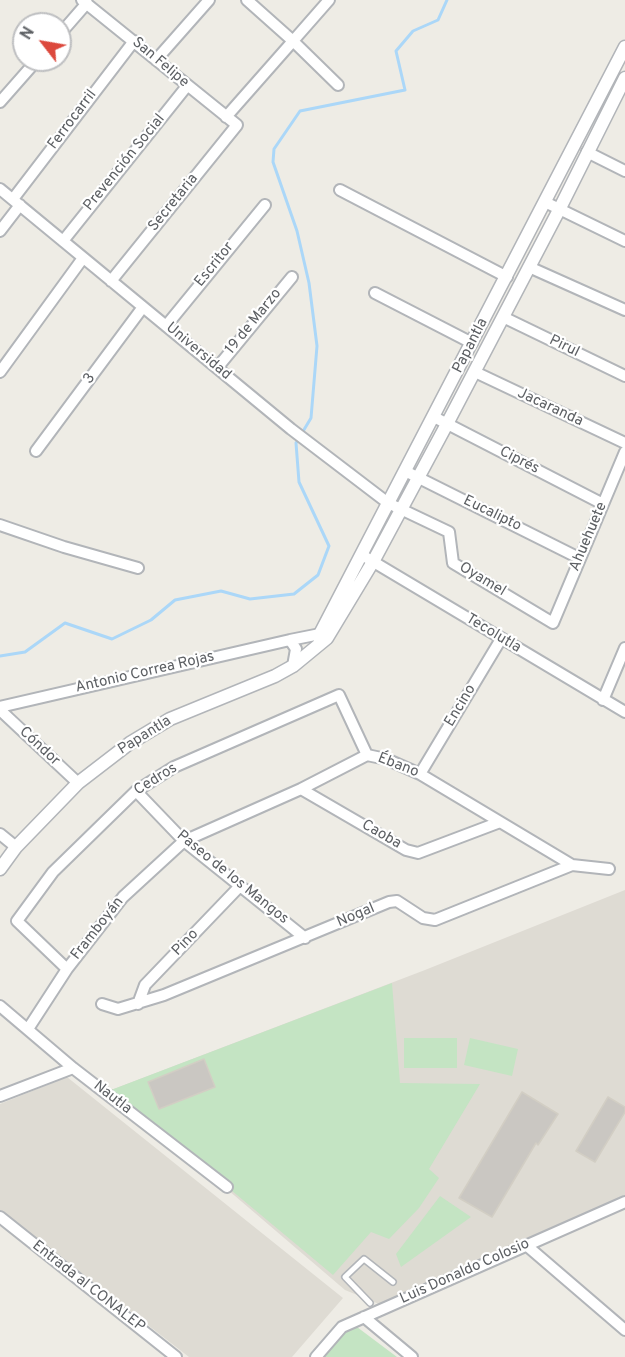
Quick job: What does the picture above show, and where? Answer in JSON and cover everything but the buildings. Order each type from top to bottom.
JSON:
[{"type":"street","points":[[156,60],[209,0]]},
{"type":"street","points":[[247,0],[338,85]]},
{"type":"street","points":[[226,117],[329,0]]},
{"type":"street","points":[[72,22],[90,3]]},
{"type":"street","name":"San Felipe","points":[[90,3],[187,86],[237,125]]},
{"type":"street","name":"Ferrocarril","points":[[0,231],[16,202],[134,41]]},
{"type":"street","name":"Papantla","points":[[368,558],[388,503],[625,47]]},
{"type":"street","points":[[0,102],[26,72]]},
{"type":"street","name":"Papantla","points":[[0,869],[15,847],[78,783],[130,743],[170,719],[244,690],[293,666],[322,639],[368,558],[401,509],[447,424],[560,210],[625,78]]},
{"type":"street","name":"Prevención Social","points":[[63,241],[187,86]]},
{"type":"street","name":"Secretaria","points":[[111,281],[237,125]]},
{"type":"street","points":[[587,152],[625,171]]},
{"type":"street","name":"Universidad","points":[[0,189],[291,429],[388,503],[401,509]]},
{"type":"street","points":[[340,190],[507,277]]},
{"type":"street","points":[[545,202],[625,241]]},
{"type":"street","name":"Escritor","points":[[166,326],[265,205]]},
{"type":"street","points":[[0,372],[83,258]]},
{"type":"street","points":[[529,267],[625,310]]},
{"type":"street","name":"19 de Marzo","points":[[217,368],[292,277]]},
{"type":"street","points":[[375,293],[472,343]]},
{"type":"street","name":"3","points":[[36,451],[143,307]]},
{"type":"street","name":"Pirul","points":[[503,317],[625,376]]},
{"type":"street","name":"Jacaranda","points":[[475,372],[625,443]]},
{"type":"street","name":"Ciprés","points":[[434,417],[603,504]]},
{"type":"street","name":"Ahuehuete","points":[[553,623],[625,452]]},
{"type":"street","name":"Eucalipto","points":[[405,471],[579,558]]},
{"type":"street","name":"Oyamel","points":[[401,509],[449,532],[453,563],[553,623]]},
{"type":"street","points":[[0,525],[64,547],[138,568]]},
{"type":"street","name":"Tecolutla","points":[[368,558],[625,712]]},
{"type":"street","name":"Antonio Correa Rojas","points":[[0,708],[290,640],[322,639]]},
{"type":"street","name":"Encino","points":[[420,774],[501,639]]},
{"type":"street","points":[[290,640],[296,649],[293,666]]},
{"type":"street","points":[[603,700],[625,648]]},
{"type":"street","name":"Cedros","points":[[67,969],[17,921],[53,872],[136,791],[174,767],[339,695],[367,755]]},
{"type":"street","name":"Cóndor","points":[[0,708],[78,783]]},
{"type":"street","name":"Ébano","points":[[184,841],[301,789],[367,755],[386,759],[420,774],[572,865]]},
{"type":"street","name":"Caoba","points":[[301,789],[406,850],[418,853],[500,822]]},
{"type":"street","name":"Paseo de los Mangos","points":[[136,791],[184,841],[305,938]]},
{"type":"street","points":[[0,834],[15,847]]},
{"type":"street","name":"Framboyán","points":[[27,1029],[67,969],[123,897],[184,841]]},
{"type":"street","name":"Nogal","points":[[102,1004],[118,1009],[138,1004],[397,901],[423,918],[435,920],[572,865],[609,869]]},
{"type":"street","name":"Pino","points":[[138,1004],[146,985],[240,886]]},
{"type":"street","name":"Nautla","points":[[0,1006],[73,1068],[227,1187]]},
{"type":"street","points":[[0,1096],[73,1068]]},
{"type":"street","name":"Luis Donaldo Colosio","points":[[316,1357],[342,1327],[625,1202]]},
{"type":"street","name":"Entrada al CONALEP","points":[[2,1222],[176,1357]]},
{"type":"street","points":[[526,1245],[625,1330]]},
{"type":"street","points":[[364,1317],[412,1357]]},
{"type":"lane","points":[[370,1303],[345,1277],[364,1259],[393,1282]]},
{"type":"shaded area","points":[[625,890],[625,1199],[379,1304],[345,1290],[111,1090],[425,970]]},
{"type":"shaded area","points":[[67,1077],[343,1298],[292,1357],[189,1357],[0,1210],[0,1104]]},
{"type":"green space","points":[[392,983],[400,1083],[480,1084],[429,1169],[439,1178],[419,1208],[389,1239],[371,1232],[333,1275],[111,1090]]},
{"type":"green space","points":[[404,1038],[457,1038],[457,1068],[404,1068]]},
{"type":"green space","points":[[470,1038],[518,1049],[512,1076],[464,1065]]},
{"type":"green space","points":[[440,1196],[471,1217],[401,1267],[396,1254]]},
{"type":"green space","points":[[353,1324],[397,1357],[319,1357]]},
{"type":"waterway","points":[[302,433],[311,418],[317,346],[309,283],[297,231],[273,162],[274,149],[300,111],[405,90],[396,51],[413,31],[438,20],[447,0]]},
{"type":"waterway","points":[[0,656],[25,652],[65,623],[112,639],[151,620],[175,600],[221,591],[250,599],[294,594],[318,575],[329,546],[299,482],[296,443],[299,439]]}]
